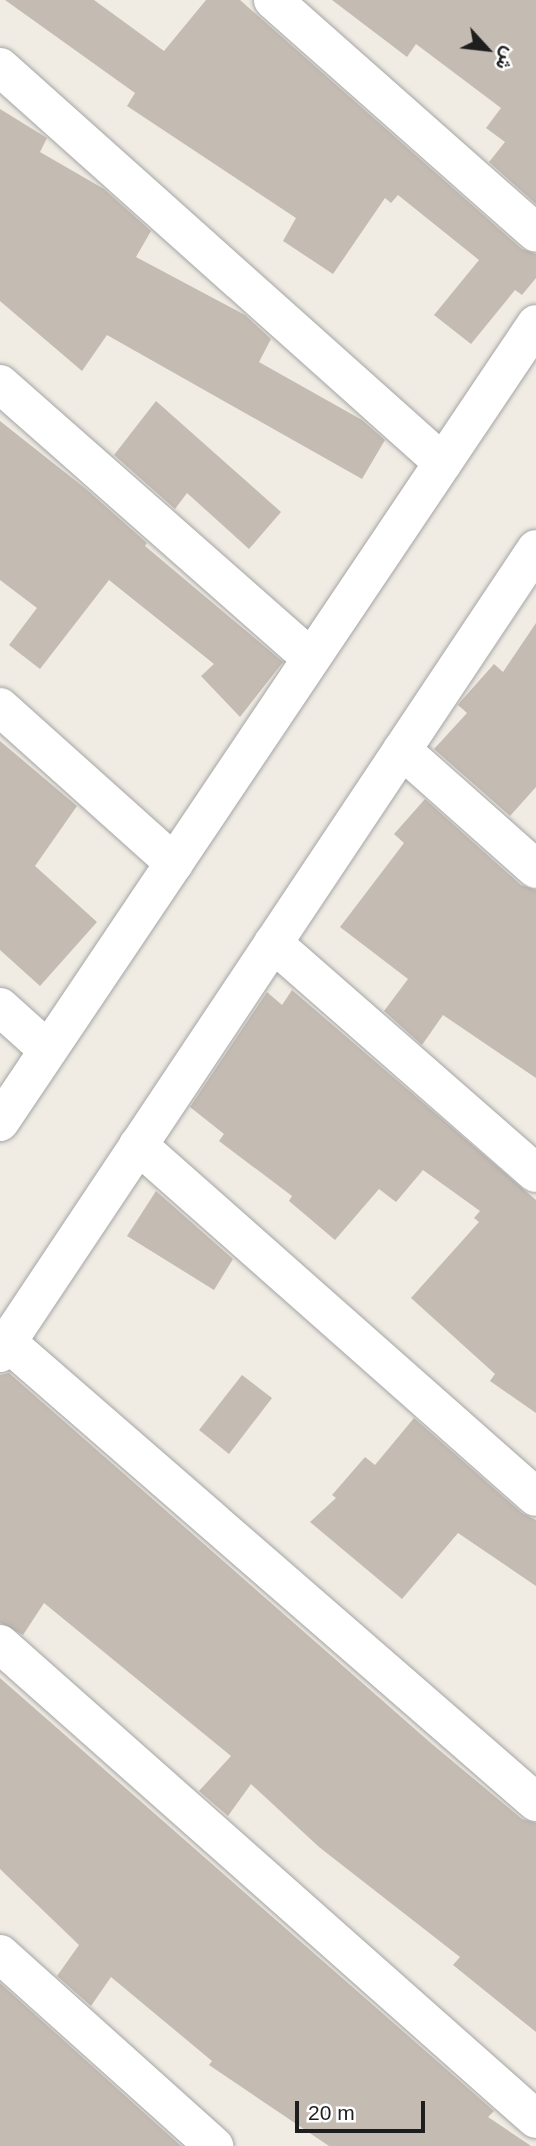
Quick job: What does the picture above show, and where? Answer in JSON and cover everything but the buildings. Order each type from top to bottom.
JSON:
[{"type":"street","points":[[273,0],[536,233]]},
{"type":"street","points":[[0,67],[443,463]]},
{"type":"street","points":[[0,1122],[536,324]]},
{"type":"street","points":[[0,384],[311,659]]},
{"type":"street","points":[[536,549],[4,1347],[536,1802]]},
{"type":"street","points":[[0,707],[174,863]]},
{"type":"street","points":[[402,750],[536,869]]},
{"type":"street","points":[[273,943],[536,1173]]},
{"type":"street","points":[[0,1007],[48,1050]]},
{"type":"street","points":[[138,1145],[536,1497]]},
{"type":"street","points":[[0,1644],[536,2119]]},
{"type":"street","points":[[0,1954],[214,2146]]}]
